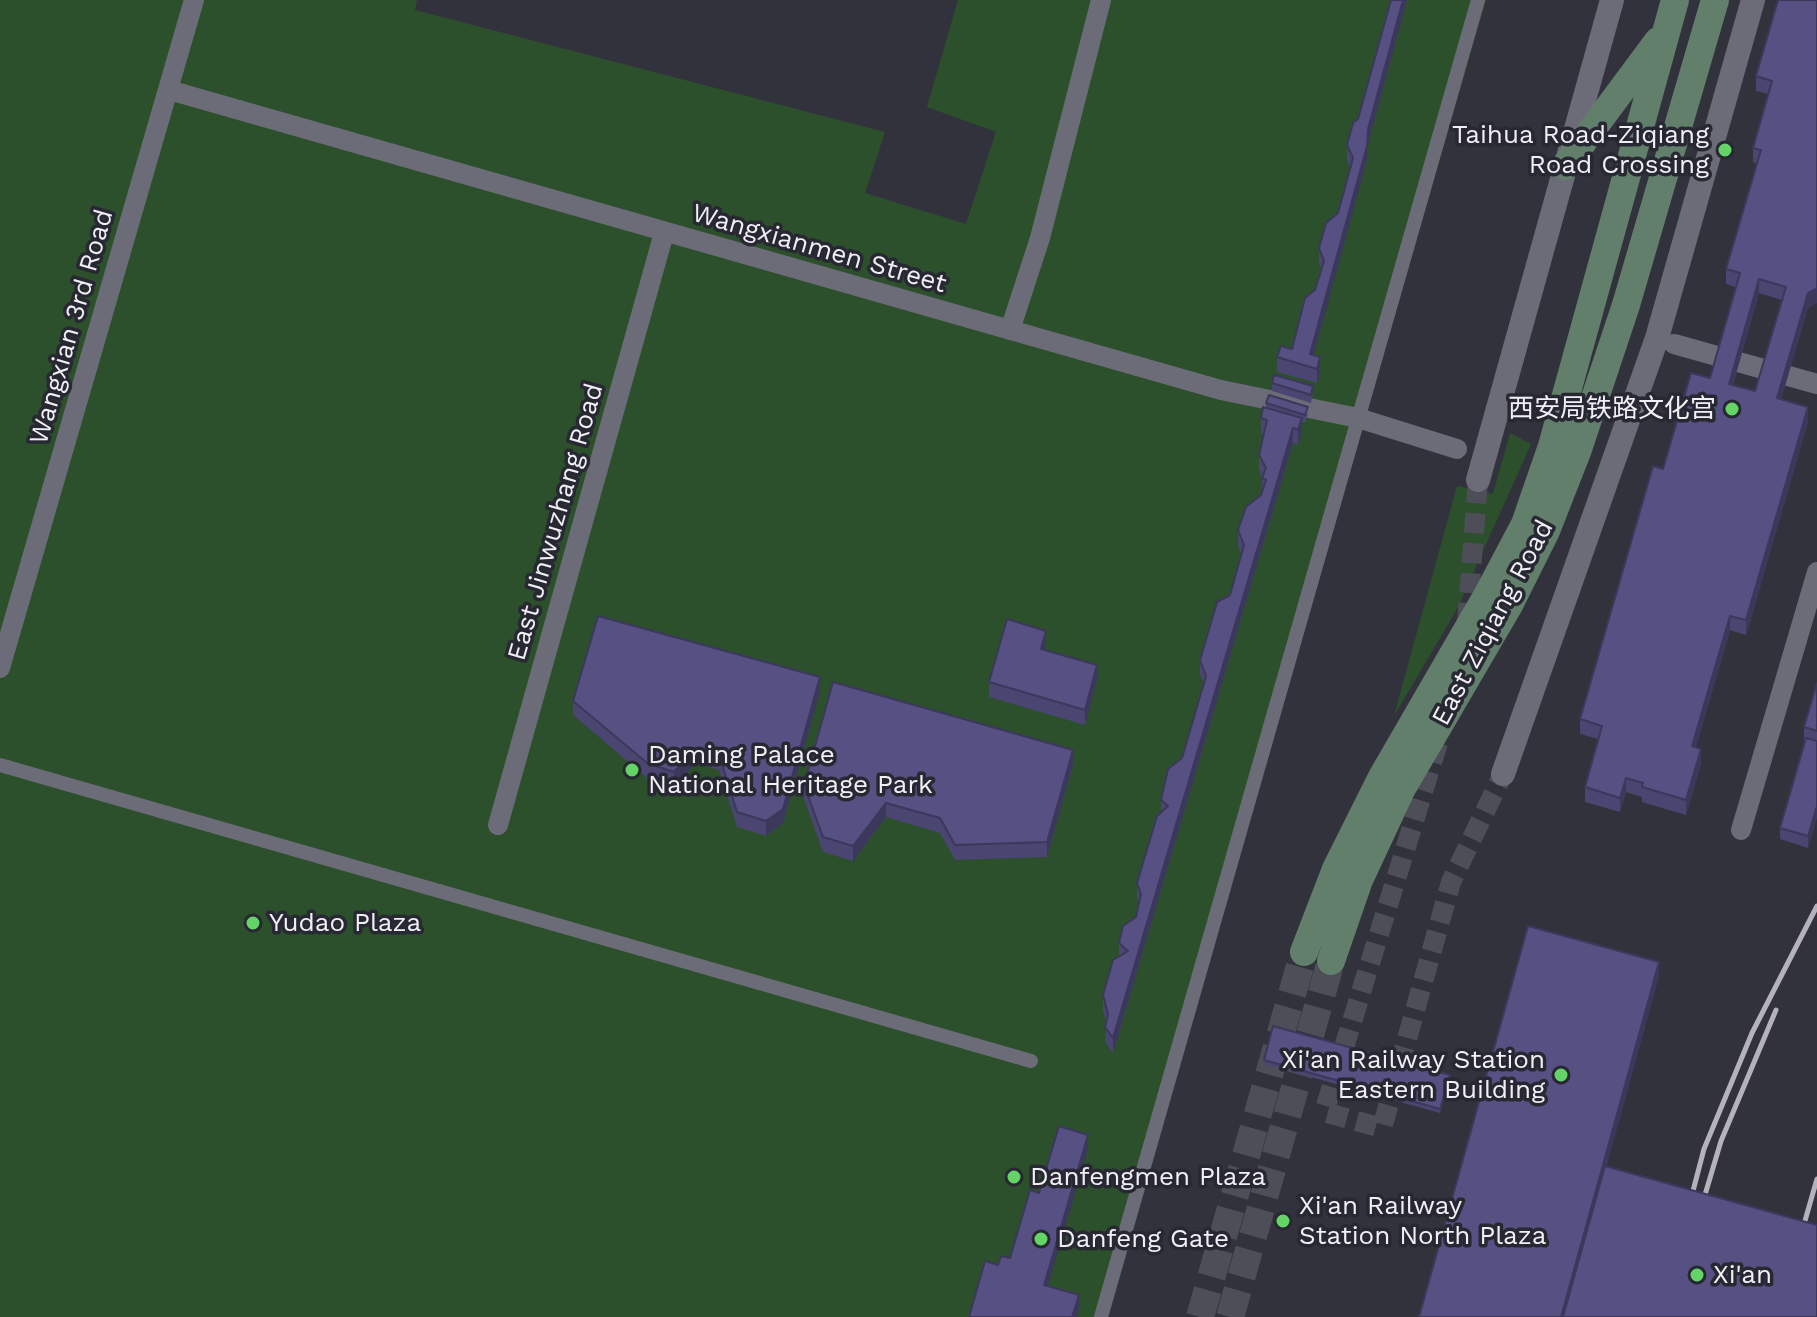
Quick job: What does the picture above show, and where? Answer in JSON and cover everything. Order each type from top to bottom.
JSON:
[{"type":"main road","name":"East Ziqiang Road","points":[[1331,961],[1359,880],[1401,790],[1509,605],[1552,518],[1626,305],[1715,0]]},
{"type":"main road","points":[[1565,166],[1672,14]]},
{"type":"main road","name":"East Ziqiang Road","points":[[1304,952],[1336,869],[1382,777],[1525,524],[1552,446],[1672,14]]},
{"type":"street","name":"Wangxian 3rd Road","points":[[0,668],[194,0]]},
{"type":"street","points":[[1010,330],[1040,238],[1101,0]]},
{"type":"street","points":[[1101,1317],[1478,0]]},
{"type":"street","points":[[1478,480],[1612,0]]},
{"type":"street","points":[[1503,774],[1657,338],[1753,0]]},
{"type":"street","name":"Wangxianmen Street","points":[[169,90],[1221,390],[1358,418],[1457,449]]},
{"type":"street","name":"East Jinwuzhang Road","points":[[498,825],[664,233]]},
{"type":"street","points":[[1674,344],[1817,384]]},
{"type":"street","points":[[1741,830],[1817,572]]},
{"type":"street","points":[[0,765],[1031,1061]]},
{"type":"green space","name":"Daming Palace National Heritage Park","points":[[0,0],[417,0],[415,10],[885,132],[865,193],[966,224],[996,132],[927,107],[958,0],[1486,0],[1106,1317],[0,1317]]},
{"type":"green space","points":[[1510,433],[1531,444],[1457,609],[1394,716],[1457,486],[1493,494]]},
{"type":"building","points":[[1391,0],[1403,0],[1310,354],[1320,357],[1317,369],[1277,357],[1281,346],[1292,349],[1305,298],[1315,290],[1324,261],[1319,248],[1326,223],[1338,213],[1353,158],[1347,145],[1353,123],[1358,119]]},
{"type":"building","name":"西安局铁路文化宫","points":[[1778,0],[1817,0],[1817,288],[1808,293],[1777,398],[1808,407],[1746,620],[1730,616],[1692,746],[1701,749],[1686,800],[1642,787],[1643,783],[1626,778],[1620,798],[1585,787],[1602,726],[1580,719],[1653,466],[1663,469],[1691,373],[1710,378],[1740,273],[1726,269],[1761,150],[1753,148],[1772,81],[1756,76]],"holes":[[[1759,279],[1786,287],[1755,391],[1729,384]]]},
{"type":"building","points":[[1274,375],[1313,386],[1311,395],[1272,383]]},
{"type":"building","points":[[1269,395],[1308,407],[1305,415],[1266,403]]},
{"type":"building","points":[[1263,407],[1302,418],[1298,430],[1293,428],[1113,1038],[1105,1027],[1108,1014],[1103,995],[1113,960],[1128,951],[1119,943],[1123,926],[1136,917],[1141,894],[1137,883],[1157,816],[1168,806],[1161,800],[1168,769],[1182,758],[1206,676],[1200,660],[1217,602],[1230,595],[1244,545],[1238,530],[1246,507],[1261,495],[1266,480],[1262,478],[1266,468],[1259,455],[1267,420],[1261,418]]},
{"type":"building","points":[[598,616],[820,677],[783,809],[766,821],[737,812],[719,755],[695,748],[674,772],[647,763],[573,701]]},
{"type":"building","points":[[1007,619],[1046,631],[1041,649],[1097,665],[1085,710],[989,682]]},
{"type":"building","points":[[833,682],[1073,750],[1047,842],[955,845],[940,818],[886,803],[853,846],[823,837],[804,785]]},
{"type":"building","points":[[1817,683],[1817,731],[1804,727]]},
{"type":"building","points":[[1806,738],[1817,741],[1817,806],[1808,836],[1780,828]]},
{"type":"building","name":"Xi'an Railway Station Eastern Building","points":[[1528,926],[1659,962],[1561,1317],[1419,1317]]},
{"type":"building","points":[[1273,1026],[1450,1075],[1440,1109],[1264,1060]]},
{"type":"building","name":"Danfeng Gate","points":[[1059,1126],[1088,1135],[1044,1285],[1079,1295],[1072,1317],[969,1317],[985,1261],[998,1265],[1001,1256],[1010,1258],[1030,1190],[1039,1193]]},
{"type":"building","name":"Xi'an","points":[[1605,1166],[1817,1225],[1817,1317],[1563,1317]]},
{"type":"tunnel","points":[[1467,623],[1478,480]]},
{"type":"tunnel","points":[[1438,743],[1324,1112],[1382,1128],[1451,882],[1503,774]]},
{"type":"tunnel","points":[[1200,1317],[1304,952]]},
{"type":"tunnel","points":[[1230,1317],[1331,961]]},
{"type":"railway","points":[[1688,1210],[1704,1149],[1752,1033],[1817,906]]},
{"type":"railway","points":[[1699,1215],[1721,1141],[1776,1010]]},
{"type":"railway","points":[[1798,1245],[1817,1179]]},
{"type":"place","name":"Taihua Road-Ziqiang Road Crossing","points":[[1725,150]]},
{"type":"place","name":"西安局铁路文化宫","points":[[1732,409]]},
{"type":"place","name":"Daming Palace National Heritage Park","points":[[632,770]]},
{"type":"place","name":"Yudao Plaza","points":[[253,923]]},
{"type":"place","name":"Xi'an Railway Station Eastern Building","points":[[1561,1075]]},
{"type":"place","name":"Danfengmen Plaza","points":[[1014,1177]]},
{"type":"place","name":"Xi'an Railway Station North Plaza","points":[[1283,1221]]},
{"type":"place","name":"Danfeng Gate","points":[[1041,1239]]},
{"type":"place","name":"Xi'an","points":[[1697,1275]]}]
